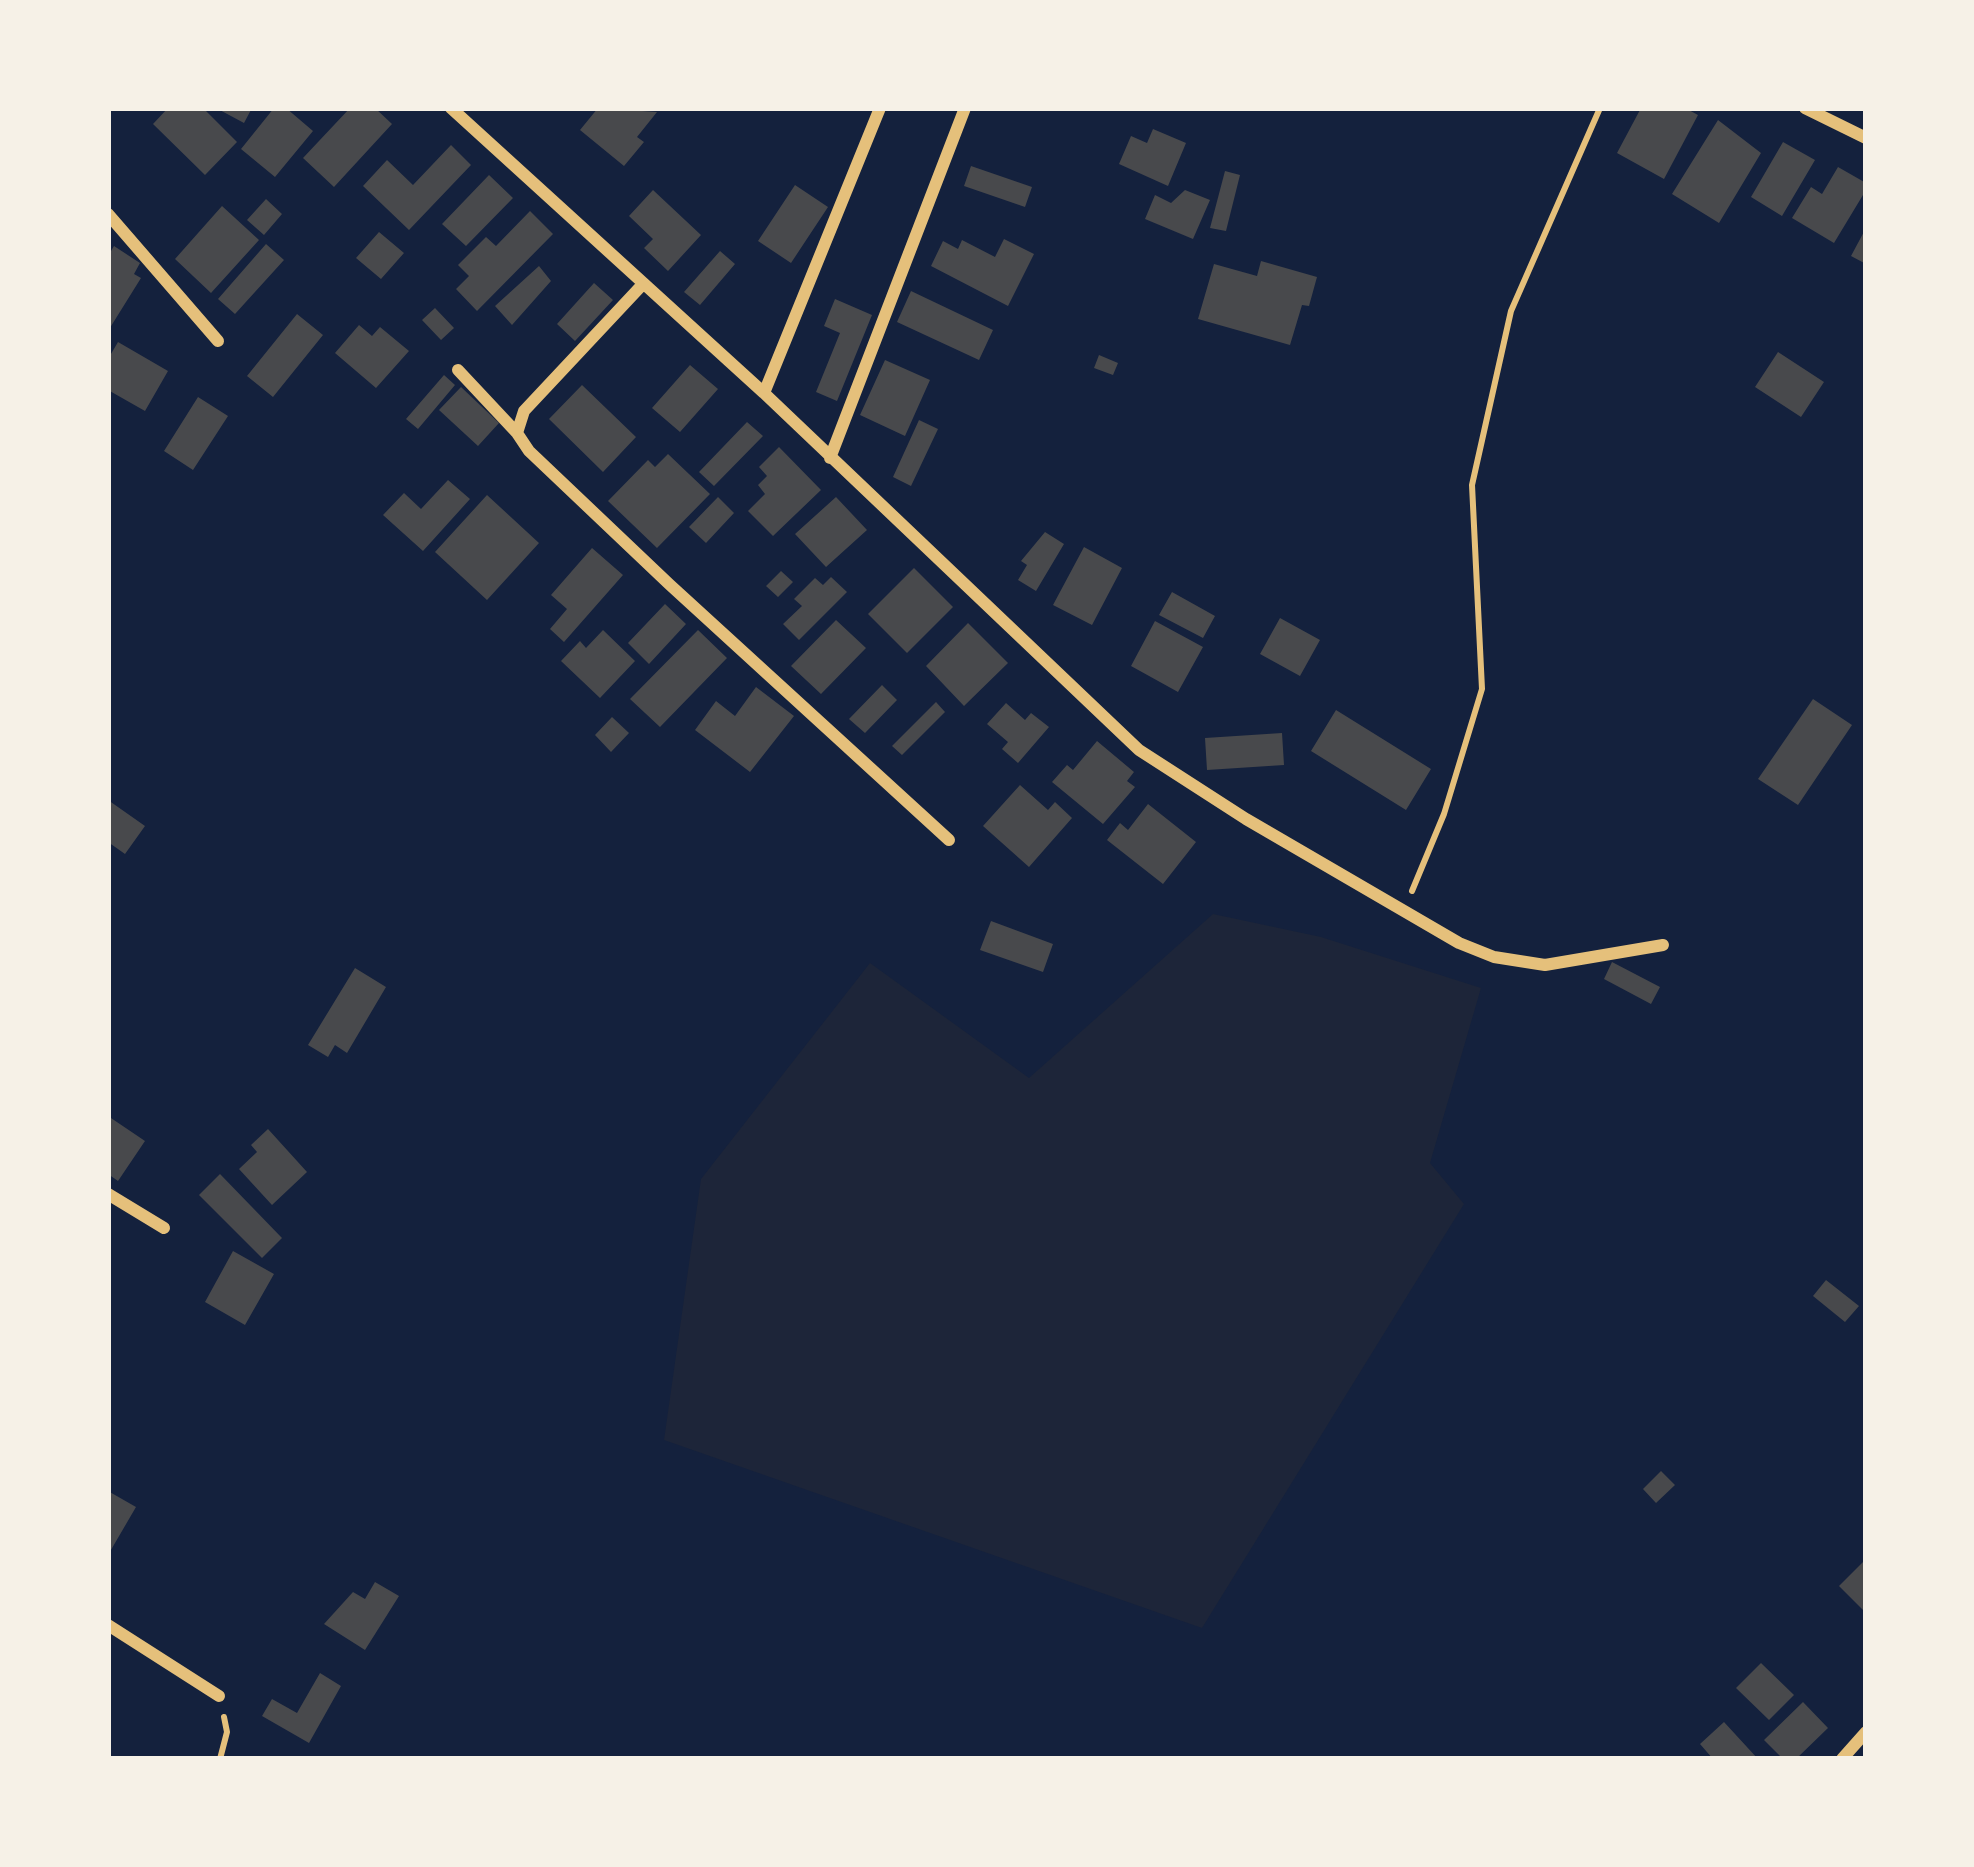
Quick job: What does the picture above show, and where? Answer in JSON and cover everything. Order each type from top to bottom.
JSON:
[{"type":"street","points":[[451,108],[764,393],[1139,750],[1459,943],[1522,965],[1663,945]]},
{"type":"street","points":[[764,393],[880,108]]},
{"type":"street","points":[[830,458],[965,108]]},
{"type":"street","points":[[1804,108],[1866,138]]},
{"type":"street","points":[[108,214],[218,341]]},
{"type":"street","points":[[517,433],[524,411],[644,284]]},
{"type":"street","points":[[458,370],[560,481],[949,840]]},
{"type":"street","points":[[108,1194],[164,1228]]},
{"type":"street","points":[[108,1624],[219,1696]]},
{"type":"street","points":[[1842,1759],[1866,1732]]},
{"type":"path","points":[[1403,910],[1444,814],[1482,688],[1472,485],[1511,311],[1600,108]]},
{"type":"path","points":[[219,1696],[227,1732],[220,1759]]},
{"type":"shaded area","points":[[1213,914],[1321,937],[1481,988],[1430,1163],[1464,1204],[1202,1628],[664,1440],[701,1179],[870,963],[1029,1078]]},
{"type":"building","points":[[168,108],[203,108],[237,142],[205,175],[153,124]]},
{"type":"building","points":[[216,108],[252,108],[244,123]]},
{"type":"building","points":[[274,108],[286,108],[313,131],[275,177],[241,149]]},
{"type":"building","points":[[350,108],[375,108],[392,124],[334,187],[303,158]]},
{"type":"building","points":[[598,108],[657,112],[637,137],[644,142],[624,166],[580,130]]},
{"type":"building","points":[[1641,108],[1685,108],[1698,115],[1664,179],[1617,153]]},
{"type":"building","points":[[1718,120],[1761,153],[1719,223],[1672,194]]},
{"type":"building","points":[[1153,129],[1186,143],[1168,186],[1119,164],[1131,136],[1147,143]]},
{"type":"building","points":[[1783,142],[1815,160],[1782,216],[1751,197]]},
{"type":"building","points":[[451,145],[471,165],[409,230],[363,186],[387,160],[413,185]]},
{"type":"building","points":[[971,166],[1032,187],[1025,207],[964,186]]},
{"type":"building","points":[[1838,167],[1866,183],[1866,190],[1834,243],[1792,218],[1811,187],[1822,194]]},
{"type":"building","points":[[1225,171],[1240,175],[1226,231],[1210,228]]},
{"type":"building","points":[[489,175],[513,198],[466,246],[442,224]]},
{"type":"building","points":[[795,185],[828,207],[791,263],[758,241]]},
{"type":"building","points":[[653,190],[701,235],[668,271],[644,248],[653,239],[629,216]]},
{"type":"building","points":[[1185,190],[1210,200],[1193,239],[1145,219],[1155,195],[1171,203]]},
{"type":"building","points":[[266,199],[282,214],[264,235],[247,220]]},
{"type":"building","points":[[222,206],[259,240],[211,293],[175,259]]},
{"type":"building","points":[[530,211],[553,234],[477,311],[456,289],[469,276],[458,265],[486,237],[496,246]]},
{"type":"building","points":[[1866,228],[1866,264],[1851,256]]},
{"type":"building","points":[[379,232],[404,253],[381,279],[356,258]]},
{"type":"building","points":[[1004,239],[1034,254],[1008,306],[931,266],[943,241],[958,249],[962,240],[995,257]]},
{"type":"building","points":[[266,244],[284,260],[235,314],[218,299]]},
{"type":"building","points":[[114,246],[140,263],[134,274],[141,278],[108,331],[108,256]]},
{"type":"building","points":[[720,251],[735,264],[700,305],[684,292]]},
{"type":"building","points":[[1261,261],[1317,277],[1309,306],[1302,305],[1290,345],[1198,319],[1214,264],[1257,276]]},
{"type":"building","points":[[539,266],[551,281],[512,325],[495,306]]},
{"type":"building","points":[[594,283],[613,300],[575,341],[557,324]]},
{"type":"building","points":[[911,291],[993,330],[979,360],[897,322]]},
{"type":"building","points":[[835,299],[872,315],[837,401],[816,392],[840,333],[824,326]]},
{"type":"building","points":[[435,308],[454,328],[441,340],[422,320]]},
{"type":"building","points":[[297,314],[323,335],[273,397],[247,376]]},
{"type":"building","points":[[359,325],[372,336],[380,327],[409,351],[376,388],[335,353]]},
{"type":"building","points":[[118,342],[168,371],[145,411],[108,390],[108,359]]},
{"type":"building","points":[[1778,352],[1824,382],[1801,417],[1755,387]]},
{"type":"building","points":[[1099,355],[1118,363],[1113,375],[1094,368]]},
{"type":"building","points":[[885,360],[930,380],[905,436],[860,415]]},
{"type":"building","points":[[690,365],[718,389],[680,432],[652,408]]},
{"type":"building","points":[[444,375],[455,385],[418,429],[406,419]]},
{"type":"building","points":[[582,385],[636,437],[603,472],[549,419]]},
{"type":"building","points":[[461,387],[499,423],[478,446],[439,410]]},
{"type":"building","points":[[198,397],[228,416],[193,470],[164,451]]},
{"type":"building","points":[[919,420],[938,429],[911,486],[893,477]]},
{"type":"building","points":[[747,422],[763,436],[714,486],[699,472]]},
{"type":"building","points":[[779,447],[821,490],[773,536],[748,511],[765,494],[758,485],[767,476],[759,467]]},
{"type":"building","points":[[668,454],[710,494],[657,548],[608,501],[648,460],[655,467]]},
{"type":"building","points":[[448,480],[470,499],[423,551],[383,515],[404,493],[421,509]]},
{"type":"building","points":[[487,495],[539,543],[487,600],[435,552]]},
{"type":"building","points":[[718,497],[734,513],[706,543],[689,527]]},
{"type":"building","points":[[836,497],[867,530],[826,567],[795,534]]},
{"type":"building","points":[[1045,532],[1064,544],[1036,591],[1018,580],[1027,565],[1021,561]]},
{"type":"building","points":[[1084,547],[1122,568],[1092,625],[1053,605]]},
{"type":"building","points":[[592,548],[623,575],[564,642],[550,629],[567,609],[551,595]]},
{"type":"building","points":[[914,568],[953,607],[907,653],[868,614]]},
{"type":"building","points":[[781,571],[793,582],[778,597],[766,586]]},
{"type":"building","points":[[831,577],[847,592],[799,640],[783,624],[802,606],[794,599],[815,578],[823,585]]},
{"type":"building","points":[[1172,592],[1215,616],[1203,638],[1159,615]]},
{"type":"building","points":[[665,604],[686,624],[649,664],[628,643]]},
{"type":"building","points":[[1280,618],[1320,640],[1300,676],[1260,654]]},
{"type":"building","points":[[836,620],[866,648],[821,694],[791,666]]},
{"type":"building","points":[[1155,621],[1203,647],[1178,692],[1131,666]]},
{"type":"building","points":[[968,623],[1008,663],[964,706],[926,666]]},
{"type":"building","points":[[603,630],[635,661],[600,698],[561,661],[580,641],[586,648]]},
{"type":"building","points":[[698,630],[727,658],[660,727],[630,699]]},
{"type":"building","points":[[882,685],[897,700],[865,733],[849,719]]},
{"type":"building","points":[[756,687],[794,716],[750,772],[695,730],[716,701],[735,716]]},
{"type":"building","points":[[1813,699],[1852,725],[1798,805],[1758,779]]},
{"type":"building","points":[[936,702],[945,712],[902,755],[892,746]]},
{"type":"building","points":[[1006,703],[1025,720],[1031,713],[1049,727],[1018,763],[1002,749],[1008,742],[987,724]]},
{"type":"building","points":[[1336,710],[1431,769],[1406,810],[1311,751]]},
{"type":"building","points":[[612,717],[629,733],[611,752],[595,735]]},
{"type":"building","points":[[1282,733],[1284,765],[1207,770],[1205,738]]},
{"type":"building","points":[[1097,741],[1134,772],[1127,781],[1135,787],[1103,824],[1052,782],[1067,765],[1073,770]]},
{"type":"building","points":[[1020,785],[1048,810],[1055,802],[1072,818],[1029,867],[983,826]]},
{"type":"building","points":[[108,800],[145,826],[125,854],[108,842]]},
{"type":"building","points":[[1148,804],[1196,842],[1163,884],[1107,840],[1120,823],[1128,830]]},
{"type":"building","points":[[991,921],[1053,944],[1043,972],[980,950]]},
{"type":"building","points":[[1612,962],[1660,987],[1651,1004],[1604,979]]},
{"type":"building","points":[[355,968],[386,987],[347,1053],[335,1045],[328,1057],[308,1045]]},
{"type":"building","points":[[108,1116],[145,1141],[118,1181],[108,1174]]},
{"type":"building","points":[[268,1129],[307,1172],[272,1205],[239,1169],[257,1152],[251,1145]]},
{"type":"building","points":[[220,1174],[282,1238],[262,1258],[199,1195]]},
{"type":"building","points":[[233,1251],[274,1274],[245,1325],[205,1302]]},
{"type":"building","points":[[1826,1280],[1859,1306],[1845,1322],[1813,1296]]},
{"type":"building","points":[[1661,1471],[1675,1485],[1656,1503],[1643,1489]]},
{"type":"building","points":[[108,1491],[136,1507],[108,1555]]},
{"type":"building","points":[[1866,1559],[1866,1613],[1839,1586]]},
{"type":"building","points":[[375,1582],[399,1596],[365,1650],[324,1624],[353,1592],[365,1599]]},
{"type":"building","points":[[1761,1663],[1794,1695],[1769,1720],[1736,1688]]},
{"type":"building","points":[[320,1673],[341,1686],[309,1743],[262,1716],[272,1699],[297,1713]]},
{"type":"building","points":[[1803,1702],[1828,1728],[1796,1759],[1783,1759],[1764,1740]]},
{"type":"building","points":[[1724,1722],[1758,1759],[1713,1759],[1700,1744]]}]
